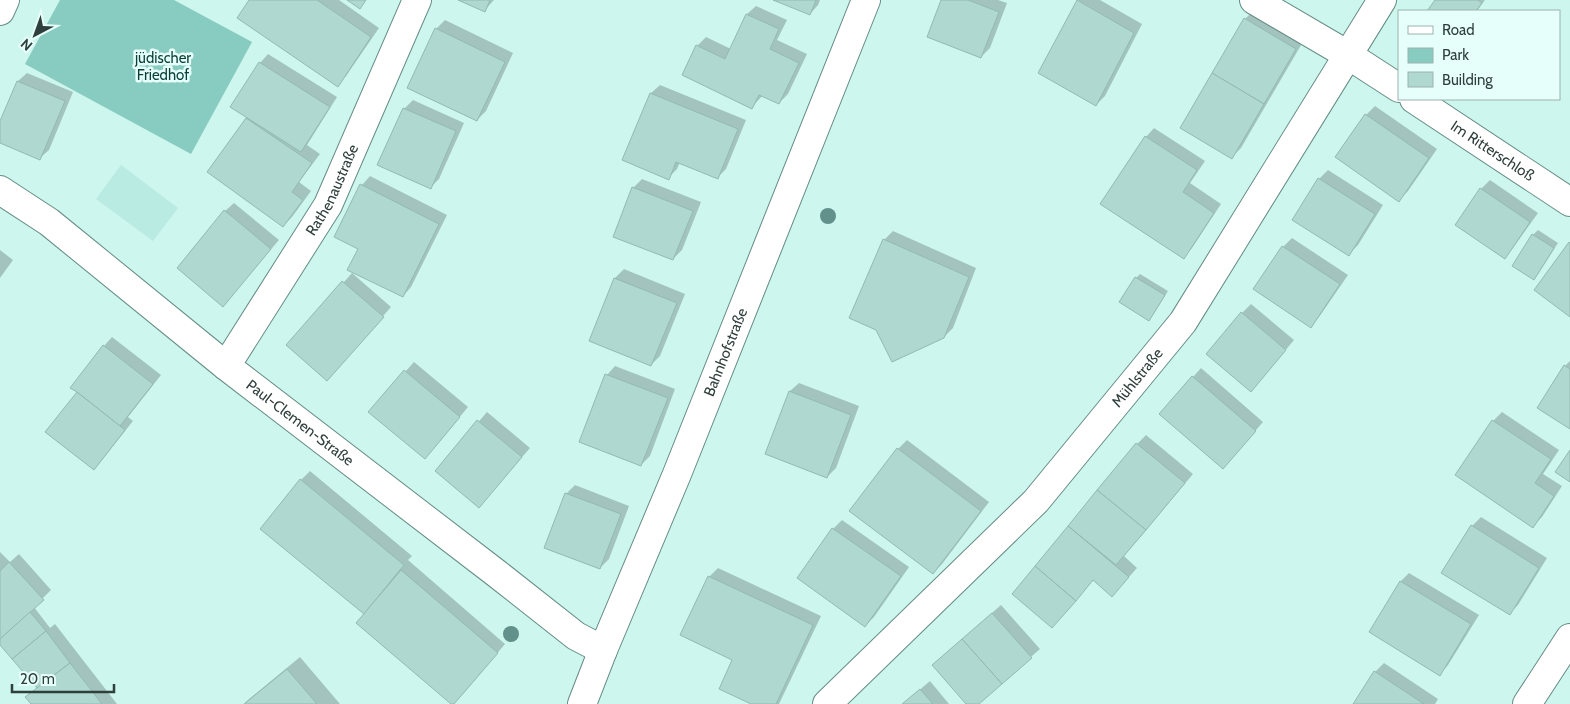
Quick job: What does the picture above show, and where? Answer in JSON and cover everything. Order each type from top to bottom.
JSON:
[{"type":"street","points":[[0,10],[5,0]]},
{"type":"street","name":"Rathenaustraße","points":[[226,366],[328,205],[417,0]]},
{"type":"street","name":"Bahnhofstraße","points":[[582,704],[866,0]]},
{"type":"street","points":[[1254,0],[1348,55],[1398,87]]},
{"type":"street","name":"Mühlstraße","points":[[828,704],[1036,501],[1183,322],[1382,0]]},
{"type":"street","name":"Im Ritterschloß","points":[[1416,100],[1570,202]]},
{"type":"street","name":"Paul-Clemen-Straße","points":[[0,190],[49,222],[226,366],[576,636],[603,650]]},
{"type":"street","points":[[1527,704],[1570,638]]},
{"type":"shaded area","points":[[121,165],[178,208],[153,241],[96,199]]},
{"type":"green space","name":"jüdischer Friedhof","points":[[60,0],[174,0],[252,42],[191,154],[25,64]]},
{"type":"building","points":[[249,0],[317,0],[371,37],[338,87],[237,18]]},
{"type":"building","points":[[347,0],[366,0],[360,9]]},
{"type":"building","points":[[458,0],[490,0],[485,12]]},
{"type":"building","points":[[773,0],[816,0],[810,15]]},
{"type":"building","points":[[941,0],[968,0],[999,12],[981,58],[927,37]]},
{"type":"building","points":[[1077,0],[1134,33],[1096,106],[1038,73]]},
{"type":"building","points":[[1435,0],[1478,0],[1482,3],[1477,10],[1428,10]]},
{"type":"building","points":[[746,14],[779,29],[770,49],[799,63],[779,104],[759,95],[752,109],[682,75],[696,45],[725,59]]},
{"type":"building","points":[[1244,18],[1296,49],[1264,104],[1212,73]]},
{"type":"building","points":[[435,28],[505,62],[477,121],[407,88]]},
{"type":"building","points":[[259,62],[330,107],[301,152],[230,107]]},
{"type":"building","points":[[1212,73],[1264,104],[1232,159],[1180,128]]},
{"type":"building","points":[[17,81],[65,101],[40,160],[0,143],[0,121]]},
{"type":"building","points":[[650,93],[738,129],[718,179],[676,162],[669,180],[622,160]]},
{"type":"building","points":[[403,108],[456,131],[431,189],[377,165]]},
{"type":"building","points":[[1365,114],[1429,158],[1399,202],[1335,157]]},
{"type":"building","points":[[246,118],[312,163],[292,192],[303,200],[283,227],[207,172]]},
{"type":"building","points":[[1145,136],[1197,170],[1183,192],[1214,213],[1184,259],[1100,204]]},
{"type":"building","points":[[1318,178],[1375,214],[1349,256],[1292,220]]},
{"type":"building","points":[[360,184],[439,224],[403,297],[347,270],[358,249],[334,237]]},
{"type":"building","points":[[632,187],[693,211],[673,260],[613,237]]},
{"type":"building","points":[[1480,188],[1530,222],[1505,259],[1455,225]]},
{"type":"building","points":[[224,210],[271,249],[223,307],[177,268]]},
{"type":"building","points":[[1532,234],[1554,248],[1534,280],[1512,266]]},
{"type":"building","points":[[883,239],[969,277],[944,338],[892,362],[876,330],[849,318]]},
{"type":"building","points":[[1570,243],[1570,317],[1534,290]]},
{"type":"building","points":[[1282,246],[1340,284],[1311,328],[1253,289]]},
{"type":"building","points":[[1135,277],[1165,295],[1149,321],[1119,302]]},
{"type":"building","points":[[614,278],[677,303],[651,366],[589,341]]},
{"type":"building","points":[[342,281],[384,317],[327,381],[286,345]]},
{"type":"building","points":[[1241,312],[1286,350],[1251,392],[1206,354]]},
{"type":"building","points":[[103,345],[153,384],[120,426],[70,388]]},
{"type":"building","points":[[1564,365],[1570,369],[1570,429],[1537,408]]},
{"type":"building","points":[[404,370],[460,417],[425,459],[368,412]]},
{"type":"building","points":[[605,374],[668,398],[641,466],[579,442]]},
{"type":"building","points":[[1192,376],[1256,431],[1223,469],[1159,414]]},
{"type":"building","points":[[789,391],[851,415],[827,478],[765,454]]},
{"type":"building","points":[[77,392],[125,430],[94,470],[45,432]]},
{"type":"building","points":[[477,420],[522,457],[479,508],[435,471]]},
{"type":"building","points":[[1492,420],[1551,459],[1535,483],[1554,496],[1533,528],[1455,475]]},
{"type":"building","points":[[1136,443],[1185,483],[1146,530],[1097,490]]},
{"type":"building","points":[[897,448],[981,511],[933,574],[849,511]]},
{"type":"building","points":[[1570,450],[1570,482],[1555,472]]},
{"type":"building","points":[[300,479],[404,565],[364,614],[260,529]]},
{"type":"building","points":[[1097,490],[1146,530],[1116,565],[1068,526]]},
{"type":"building","points":[[565,493],[621,514],[600,569],[544,548]]},
{"type":"building","points":[[1471,525],[1539,568],[1510,615],[1441,573]]},
{"type":"building","points":[[1068,526],[1129,577],[1112,597],[1093,580],[1076,601],[1035,566]]},
{"type":"building","points":[[832,528],[901,576],[865,627],[797,578]]},
{"type":"building","points":[[9,562],[44,600],[0,639],[0,571]]},
{"type":"building","points":[[1035,566],[1076,601],[1052,628],[1012,594]]},
{"type":"building","points":[[401,570],[498,653],[454,704],[451,704],[356,623]]},
{"type":"building","points":[[708,576],[813,625],[776,704],[751,704],[719,689],[732,660],[680,635]]},
{"type":"building","points":[[1400,581],[1471,624],[1440,676],[1369,632]]},
{"type":"building","points":[[30,612],[46,631],[12,659],[0,645],[0,639]]},
{"type":"building","points":[[992,613],[1032,658],[1002,684],[962,639]]},
{"type":"building","points":[[46,631],[70,663],[37,688],[12,659]]},
{"type":"building","points":[[962,639],[1002,684],[979,704],[966,704],[932,665]]},
{"type":"building","points":[[70,663],[102,704],[31,704],[25,697]]},
{"type":"building","points":[[287,669],[317,704],[244,704]]},
{"type":"building","points":[[1374,671],[1424,704],[1353,704]]},
{"type":"building","points":[[920,689],[933,704],[902,704]]}]
